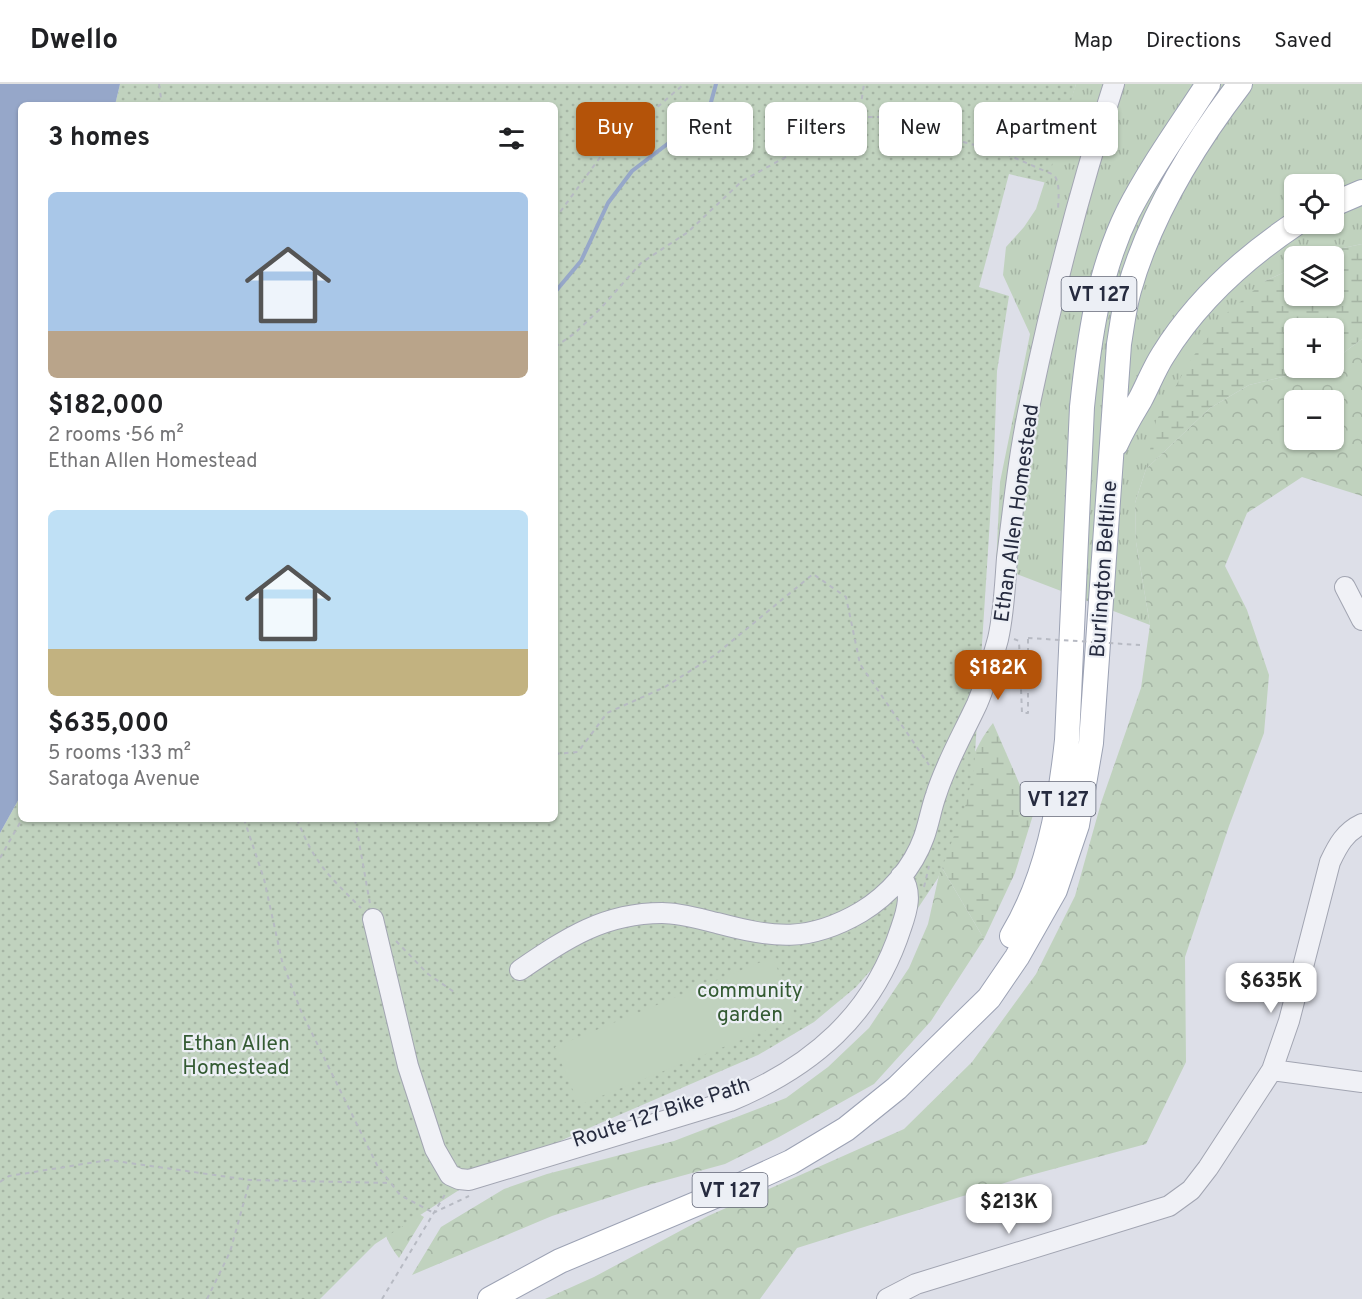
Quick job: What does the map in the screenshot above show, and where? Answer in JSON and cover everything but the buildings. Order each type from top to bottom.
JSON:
[{"type":"main road","name":"Burlington Beltline","points":[[945,1042],[1016,929],[1036,885],[1046,855],[1056,811],[1067,740],[1082,407],[1090,338],[1106,268],[1128,213],[1142,187],[1208,84]]},
{"type":"main road","name":"Burlington Beltline","points":[[490,1299],[560,1261],[734,1188],[819,1146],[873,1109],[897,1088],[989,998],[1017,957],[1055,890],[1077,825],[1091,743],[1119,344],[1129,290],[1155,220],[1193,150],[1240,84]]},
{"type":"main road","points":[[1344,200],[1362,192]]},
{"type":"main road","points":[[1111,458],[1124,424],[1139,401],[1161,357],[1179,330],[1200,304],[1244,260],[1284,232]]},
{"type":"street","name":"Ethan Allen Homestead","points":[[520,970],[566,939],[602,923],[632,915],[665,913],[699,918],[759,934],[808,934],[836,926],[884,896],[916,855],[925,835],[941,782],[986,681],[999,634],[1018,458],[1065,260],[1114,84]]},
{"type":"street","points":[[1345,587],[1362,620]]},
{"type":"street","points":[[887,1299],[916,1284],[1169,1206],[1191,1190],[1209,1168],[1272,1070],[1289,1021],[1330,862],[1340,840],[1362,824]]},
{"type":"street","points":[[373,919],[414,1085],[435,1149],[450,1175],[469,1180],[730,1101],[756,1090],[806,1061],[849,1022],[889,960],[908,906],[907,884],[901,876]]},
{"type":"street","points":[[1272,1070],[1362,1082]]},
{"type":"path","points":[[159,84],[162,102]]},
{"type":"path","points":[[558,215],[601,156],[684,84]]},
{"type":"path","points":[[861,102],[864,84]]},
{"type":"path","points":[[867,117],[885,117],[955,140],[999,151],[1054,176]]},
{"type":"path","points":[[558,345],[575,333],[600,309],[640,263],[688,232],[742,181],[788,156]]},
{"type":"path","points":[[558,754],[578,752],[607,713],[665,687],[715,655],[813,574],[846,597],[860,664],[941,782]]},
{"type":"path","points":[[1011,639],[1019,641],[1022,713],[1028,713],[1028,639],[1140,645]]},
{"type":"path","points":[[0,858],[20,822]]},
{"type":"path","points":[[245,822],[264,879],[282,961],[301,1011],[376,1165],[400,1195],[433,1213]]},
{"type":"path","points":[[298,822],[307,844],[325,873],[428,974],[457,994]]},
{"type":"path","points":[[356,822],[373,919]]},
{"type":"path","points":[[922,895],[930,862]]},
{"type":"path","points":[[0,1182],[9,1176],[108,1160],[250,1180],[391,1183]]},
{"type":"path","points":[[382,1299],[446,1194],[450,1175]]},
{"type":"path","points":[[207,1299],[230,1252],[250,1180]]},
{"type":"path","points":[[433,1213],[473,1194]]},
{"type":"green space","name":"Ethan Allen Homestead","points":[[120,84],[1076,84],[1071,102],[974,102],[974,156],[1055,156],[1047,183],[1009,174],[979,287],[1009,296],[997,371],[994,457],[974,769],[966,804],[938,878],[894,944],[856,987],[814,1022],[758,1055],[582,1131],[470,1183],[375,1244],[320,1299],[0,1299],[0,833],[18,800],[18,822],[558,822],[558,102],[116,102]]},
{"type":"green space","points":[[1076,84],[1362,84],[1362,244],[1344,248],[1284,246],[1284,272],[1265,281],[1146,469],[1135,503],[1136,542],[1150,625],[996,566],[1000,482],[1030,334],[1003,275],[1006,247],[1036,209],[1053,156],[1118,156],[1118,102],[1070,102]]},
{"type":"green space","points":[[1362,244],[1362,339],[1344,352],[1344,318],[1284,318],[1284,376],[1249,385],[1210,408],[1146,469],[1156,421],[1191,359],[1227,313],[1265,281],[1284,272],[1284,306],[1344,306],[1344,248]]},
{"type":"green space","points":[[1362,339],[1362,496],[1302,477],[1247,513],[1225,566],[1247,610],[1269,675],[1264,733],[1229,826],[1185,957],[1186,1062],[1146,1144],[1020,1178],[797,1248],[760,1299],[545,1299],[594,1277],[708,1216],[904,1129],[972,1062],[1036,974],[1075,896],[1101,803],[1141,688],[1150,625],[1136,542],[1135,503],[1146,469],[1210,408],[1249,385],[1284,376],[1344,378],[1344,352]]},
{"type":"green space","points":[[993,723],[1033,815],[1015,873],[984,939],[941,866],[966,773]]},
{"type":"green space","points":[[941,866],[984,939],[931,1021],[874,1084],[725,1164],[641,1187],[552,1216],[412,1275],[441,1227],[504,1189],[547,1174],[674,1141],[786,1098],[828,1067],[869,1028],[909,968],[928,924]]},
{"type":"green space","name":"community garden","points":[[773,957],[796,1018],[579,1105],[555,1047]]},
{"type":"green space","points":[[389,1196],[424,1217],[399,1258],[386,1236],[384,1222]]},
{"type":"water","points":[[0,84],[120,84],[116,102],[18,102],[18,800],[0,833]]},
{"type":"waterway","points":[[558,288],[581,261],[608,203],[632,171],[708,113],[716,84]]}]
